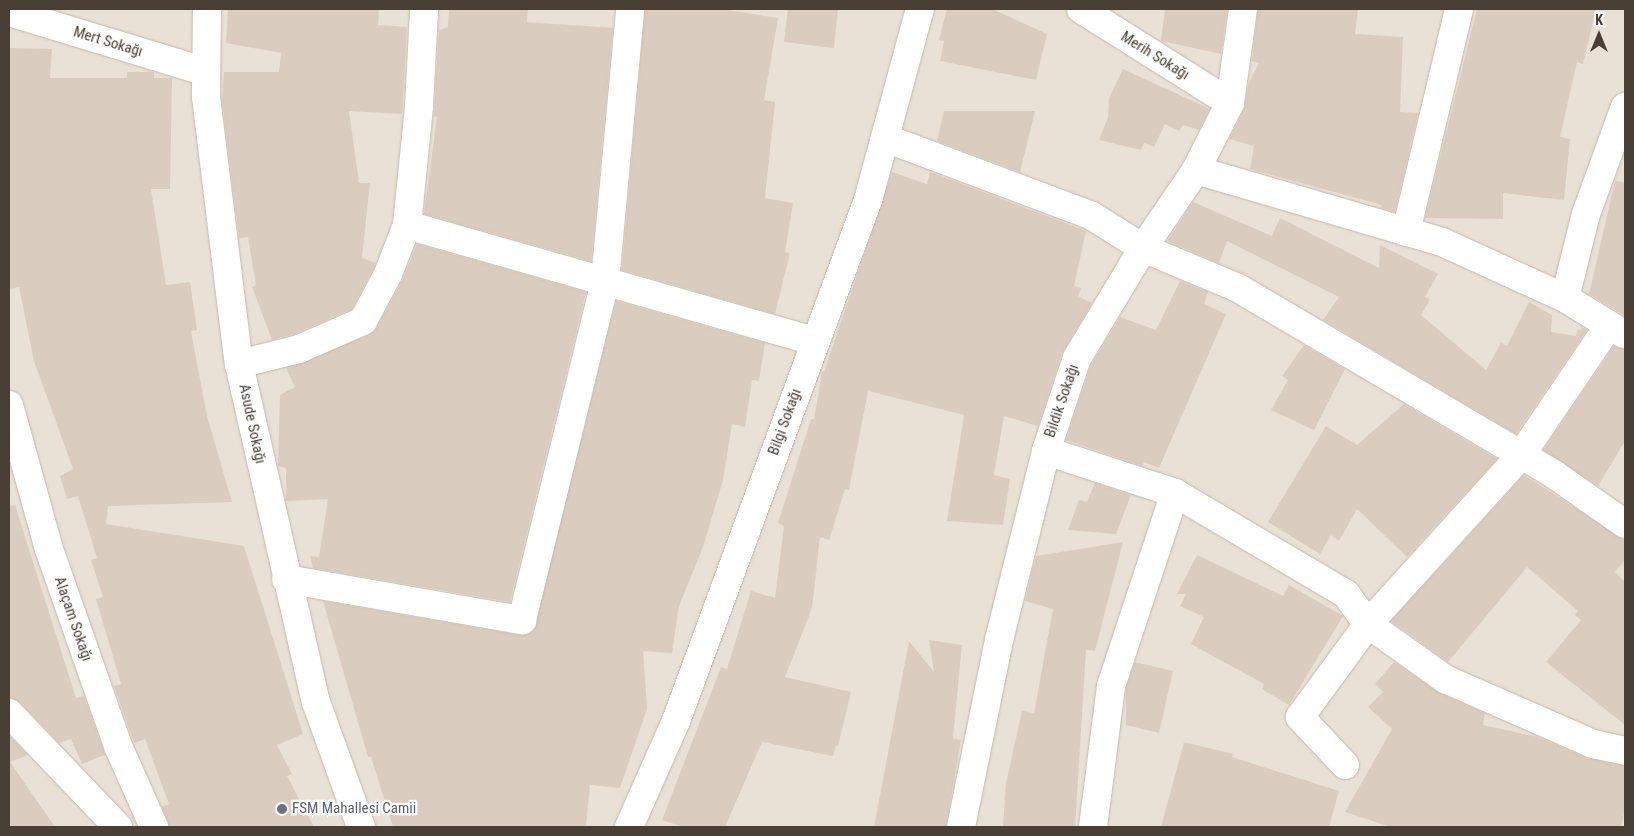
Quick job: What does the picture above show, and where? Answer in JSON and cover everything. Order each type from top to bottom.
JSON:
[{"type":"street","name":"Asude Sokağı","points":[[207,9],[206,97],[239,364],[286,579],[316,702],[362,827]]},
{"type":"street","points":[[239,364],[299,349],[363,321],[388,274],[407,225],[419,106],[424,9]]},
{"type":"street","points":[[286,579],[522,620],[605,282],[630,9]]},
{"type":"street","name":"Bilgi Sokağı","points":[[629,827],[676,721],[814,341],[868,200],[920,9]]},
{"type":"street","name":"Merih Sokağı","points":[[1081,9],[1230,103]]},
{"type":"street","name":"Bildik Sokağı","points":[[961,827],[999,640],[1046,452],[1077,358],[1143,248],[1196,170],[1230,103],[1243,9]]},
{"type":"street","points":[[1406,232],[1459,9]]},
{"type":"street","name":"Mert Sokağı","points":[[9,12],[206,72]]},
{"type":"street","points":[[1565,298],[1586,214],[1625,107]]},
{"type":"street","points":[[885,138],[1092,216],[1143,248],[1238,288],[1521,455],[1625,524]]},
{"type":"street","points":[[1196,170],[1442,242],[1565,298],[1617,331],[1521,455],[1368,624],[1300,717],[1345,765]]},
{"type":"street","points":[[407,225],[814,341]]},
{"type":"street","name":"Alaçam Sokağı","points":[[9,405],[49,550],[118,746],[154,827]]},
{"type":"street","points":[[1046,452],[1175,493],[1346,594],[1368,624],[1444,679],[1593,744],[1625,751]]},
{"type":"street","points":[[1093,827],[1111,686],[1175,493]]},
{"type":"street","points":[[9,713],[118,827]]},
{"type":"shaded area","points":[[9,9],[1625,9],[1625,827],[9,827]]},
{"type":"building","points":[[228,9],[379,9],[378,25],[407,27],[402,114],[349,111],[359,183],[370,183],[362,258],[376,263],[352,309],[294,334],[272,340],[252,287],[256,285],[248,237],[239,238],[222,100],[224,72],[279,72],[281,53],[226,43]]},
{"type":"building","points":[[449,9],[528,9],[527,22],[613,28],[591,261],[424,214],[437,117],[434,116],[439,30],[448,27]]},
{"type":"building","points":[[645,9],[721,9],[778,18],[764,100],[775,102],[765,198],[793,203],[785,252],[790,253],[775,314],[622,270]]},
{"type":"building","points":[[788,9],[838,9],[834,48],[784,42]]},
{"type":"building","points":[[947,9],[992,9],[1047,34],[1036,80],[940,61],[944,41],[939,40]]},
{"type":"building","points":[[1165,9],[1227,9],[1221,54],[1161,41]]},
{"type":"building","points":[[1258,9],[1358,9],[1355,34],[1403,37],[1400,112],[1418,113],[1395,212],[1381,208],[1382,205],[1250,169],[1254,146],[1229,139],[1244,110],[1249,82],[1259,63],[1252,61]]},
{"type":"building","points":[[1477,9],[1596,9],[1583,64],[1577,62],[1560,137],[1570,139],[1564,200],[1503,193],[1503,219],[1425,218]]},
{"type":"building","points":[[9,48],[52,49],[50,78],[127,78],[127,72],[154,72],[154,78],[172,78],[170,189],[151,189],[166,285],[190,282],[197,330],[191,331],[207,416],[232,502],[108,506],[106,524],[244,546],[303,734],[277,745],[292,774],[287,776],[314,827],[169,827],[162,807],[169,804],[145,739],[134,743],[114,686],[121,684],[96,599],[103,597],[91,560],[97,558],[78,496],[67,499],[60,476],[73,469],[34,361],[19,287],[9,289]]},
{"type":"building","points":[[1123,69],[1210,109],[1199,130],[1183,125],[1179,131],[1165,124],[1154,147],[1144,143],[1141,150],[1099,140],[1108,117],[1109,98]]},
{"type":"building","points":[[944,111],[1035,111],[1020,172],[937,141]]},
{"type":"building","points":[[892,172],[927,184],[930,172],[1086,231],[1074,286],[1081,288],[1078,296],[1092,303],[1062,353],[1038,426],[1004,416],[994,475],[1010,479],[1003,525],[947,521],[964,415],[868,391],[849,490],[845,489],[829,540],[820,537],[812,608],[785,677],[851,692],[838,746],[836,745],[833,756],[762,742],[725,827],[683,827],[662,820],[721,667],[727,669],[751,591],[775,598],[784,526],[778,523],[811,419],[814,419],[822,372],[824,372]]},
{"type":"building","points":[[1615,181],[1625,182],[1625,316],[1589,294]]},
{"type":"building","points":[[1193,202],[1272,236],[1280,218],[1379,268],[1380,245],[1438,274],[1425,297],[1430,299],[1421,315],[1486,370],[1501,343],[1507,346],[1529,302],[1552,315],[1551,332],[1576,336],[1578,329],[1581,331],[1582,327],[1587,330],[1516,434],[1323,320],[1339,297],[1227,241],[1219,263],[1167,241]]},
{"type":"building","points":[[417,244],[586,292],[510,602],[313,568],[310,556],[319,557],[328,499],[286,501],[286,468],[278,466],[280,395],[295,387],[286,368],[369,335],[376,329],[402,281]]},
{"type":"building","points":[[1180,281],[1208,292],[1204,304],[1226,314],[1159,468],[1144,462],[1142,466],[1066,440],[1091,365],[1120,317],[1156,330]]},
{"type":"building","points":[[616,301],[765,343],[759,381],[752,380],[745,427],[732,424],[723,480],[703,547],[679,606],[672,653],[643,651],[647,709],[620,788],[590,785],[586,827],[393,827],[371,757],[368,757],[323,601],[519,635],[533,631]]},
{"type":"building","points":[[1304,345],[1345,369],[1314,430],[1271,410],[1288,380],[1282,376]]},
{"type":"building","points":[[1614,346],[1625,349],[1625,441],[1598,486],[1543,450]]},
{"type":"building","points":[[1404,404],[1497,459],[1407,557],[1357,509],[1339,541],[1331,535],[1320,554],[1268,522],[1326,426],[1357,445]]},
{"type":"building","points":[[1524,475],[1625,540],[1625,560],[1615,572],[1625,582],[1625,725],[1546,662],[1581,620],[1575,615],[1578,611],[1527,567],[1448,662],[1391,621]]},
{"type":"building","points":[[1095,483],[1131,495],[1116,534],[1068,530],[1079,500],[1087,502]]},
{"type":"building","points":[[15,505],[76,698],[84,696],[105,755],[82,764],[71,739],[59,743],[20,702],[9,698],[9,506]]},
{"type":"building","points":[[1123,542],[1095,651],[1086,650],[1075,827],[1003,827],[1006,783],[1022,711],[1034,713],[1053,609],[1025,601],[1036,556]]},
{"type":"building","points":[[1197,555],[1283,596],[1289,585],[1343,616],[1289,705],[1262,689],[1264,684],[1191,644],[1204,617],[1180,606],[1186,594],[1177,594]]},
{"type":"building","points":[[929,640],[962,645],[953,738],[961,740],[946,827],[874,827],[909,641],[934,672]]},
{"type":"building","points":[[1135,662],[1173,671],[1159,733],[1126,725],[1126,689]]},
{"type":"building","points":[[1394,662],[1439,693],[1485,713],[1483,725],[1538,737],[1587,758],[1625,766],[1625,809],[1621,827],[1391,827],[1345,812],[1392,729],[1368,707],[1383,692],[1375,684]]},
{"type":"building","points":[[9,735],[28,755],[10,762],[55,827],[9,827]]},
{"type":"building","points":[[1184,742],[1233,754],[1232,757],[1339,791],[1329,827],[1161,827]]},
{"type":"place","name":"FSM Mahallesi Camii","points":[[282,809]]}]
